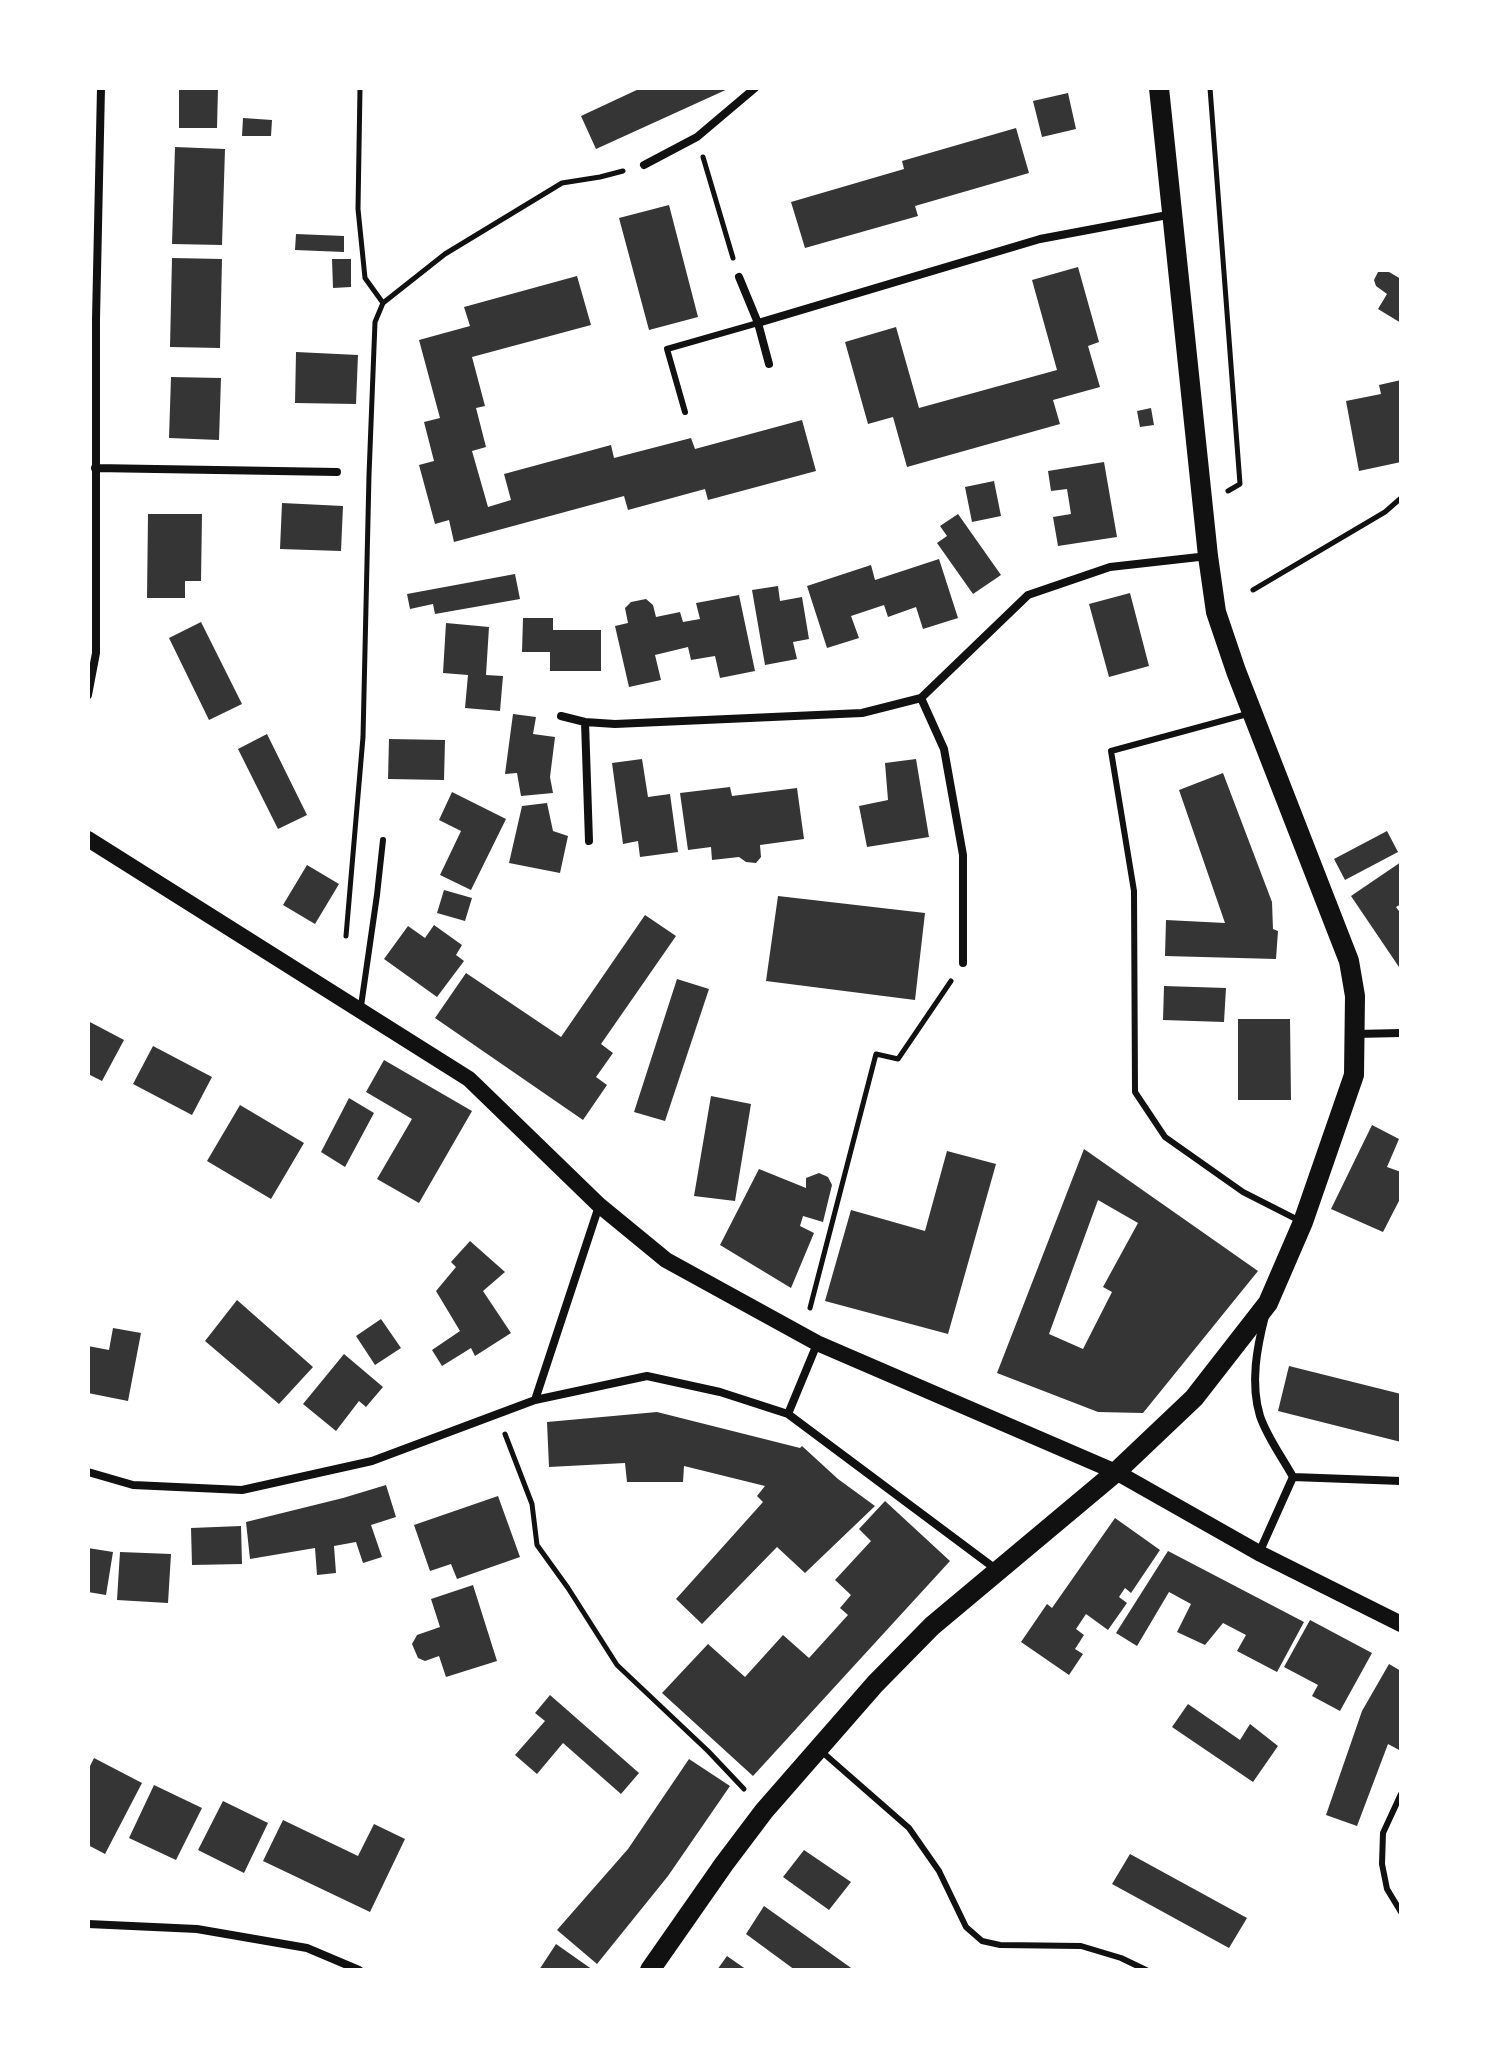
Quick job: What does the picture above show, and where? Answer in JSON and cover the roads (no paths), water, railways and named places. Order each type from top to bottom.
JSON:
[{"type":"main road","points":[[650,1970],[764,1811],[875,1684],[932,1626],[1116,1472],[1194,1398],[1268,1303],[1303,1222],[1354,1075],[1355,996],[1349,961],[1251,713],[1216,612],[1159,88]]},
{"type":"main road","points":[[88,839],[469,1079],[599,1205],[666,1260],[810,1339],[1116,1472],[1259,1553],[1401,1624]]},
{"type":"street","points":[[88,695],[96,653],[92,540],[97,357],[92,319],[101,88]]},
{"type":"street","points":[[644,165],[697,137],[755,88]]},
{"type":"street","points":[[758,323],[1040,239],[1173,213]]},
{"type":"street","points":[[739,277],[758,323],[769,364]]},
{"type":"street","points":[[95,468],[337,472]]},
{"type":"street","points":[[561,716],[585,722],[615,724],[862,713],[921,698],[1028,595],[1110,567],[1208,556]]},
{"type":"street","points":[[921,698],[944,749],[963,855],[963,963]]},
{"type":"street","points":[[585,722],[589,841]]},
{"type":"street","points":[[1355,1034],[1401,1033]]},
{"type":"street","points":[[535,1400],[599,1205]]},
{"type":"street","points":[[1268,1303],[1256,1352],[1256,1396],[1260,1417],[1293,1477]]},
{"type":"street","points":[[788,1414],[810,1339]]},
{"type":"street","points":[[88,1472],[133,1485],[242,1490],[372,1461],[535,1400],[647,1376],[720,1392],[788,1414],[997,1570]]},
{"type":"street","points":[[1293,1477],[1401,1481]]},
{"type":"street","points":[[1259,1553],[1293,1477]]},
{"type":"street","points":[[88,1924],[197,1929],[307,1948],[359,1970]]},
{"type":"lane","points":[[685,412],[667,349],[758,323]]},
{"type":"lane","points":[[1251,713],[1111,751],[1134,891],[1135,1092],[1165,1137],[1243,1192],[1303,1222]]},
{"type":"lane","points":[[360,1010],[383,840]]},
{"type":"lane","points":[[818,1749],[909,1828],[939,1871],[966,1927],[982,1941],[1000,1945],[1081,1946],[1121,1958],[1146,1970]]},
{"type":"lane","points":[[1401,1794],[1383,1833],[1382,1864],[1387,1889],[1401,1912]]}]
